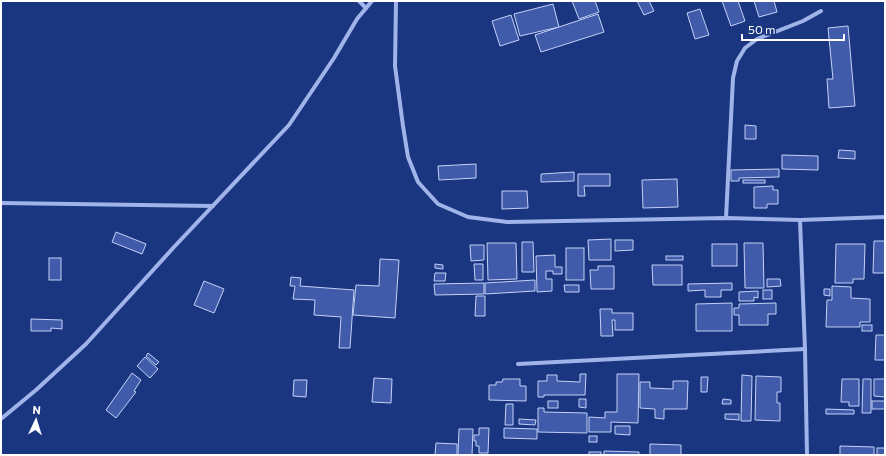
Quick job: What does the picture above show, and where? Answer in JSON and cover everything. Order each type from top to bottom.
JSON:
[{"type":"street","points":[[359,1],[366,8]]},
{"type":"street","points":[[1,419],[36,390],[86,344],[289,125],[334,58],[357,20],[372,1]]},
{"type":"street","points":[[396,1],[395,66],[408,157],[418,182],[438,204],[468,217],[507,222],[726,218],[800,220],[885,217]]},
{"type":"street","points":[[726,218],[733,78],[737,61],[745,48],[757,39],[798,23],[821,11]]},
{"type":"street","points":[[1,203],[213,206]]},
{"type":"street","points":[[800,220],[807,455]]},
{"type":"street","points":[[518,364],[805,349]]},
{"type":"building","points":[[572,1],[595,1],[599,12],[579,19]]},
{"type":"building","points":[[637,1],[649,1],[654,11],[644,15]]},
{"type":"building","points":[[722,1],[738,1],[745,21],[731,26]]},
{"type":"building","points":[[754,1],[774,1],[777,12],[759,17]]},
{"type":"building","points":[[553,4],[559,27],[520,36],[514,14]]},
{"type":"building","points":[[700,9],[709,35],[695,39],[687,13]]},
{"type":"building","points":[[598,14],[604,32],[541,52],[535,35]]},
{"type":"building","points":[[511,15],[519,40],[500,46],[492,21]]},
{"type":"building","points":[[848,26],[855,106],[829,108],[827,79],[833,79],[828,28]]},
{"type":"building","points":[[745,125],[756,126],[756,139],[745,139]]},
{"type":"building","points":[[839,150],[855,151],[855,159],[838,158]]},
{"type":"building","points":[[782,155],[818,156],[818,170],[782,169]]},
{"type":"building","points":[[476,164],[476,178],[439,180],[438,166]]},
{"type":"building","points":[[779,169],[779,177],[739,178],[739,181],[731,181],[731,170]]},
{"type":"building","points":[[574,172],[574,181],[541,182],[541,174]]},
{"type":"building","points":[[578,174],[610,174],[610,186],[584,186],[585,196],[578,196]]},
{"type":"building","points":[[677,179],[678,207],[643,208],[642,180]]},
{"type":"building","points":[[743,180],[765,180],[765,183],[743,183]]},
{"type":"building","points":[[773,186],[773,190],[778,190],[778,204],[767,204],[767,208],[754,208],[754,187]]},
{"type":"building","points":[[502,191],[527,191],[528,208],[502,209]]},
{"type":"building","points":[[116,232],[146,244],[142,254],[112,242]]},
{"type":"building","points":[[611,239],[611,260],[589,260],[588,240]]},
{"type":"building","points":[[615,240],[633,240],[633,250],[615,251]]},
{"type":"building","points":[[874,241],[885,241],[885,273],[873,273]]},
{"type":"building","points":[[522,242],[533,242],[534,272],[522,272]]},
{"type":"building","points":[[487,243],[516,243],[517,279],[488,280]]},
{"type":"building","points":[[744,243],[763,243],[764,288],[745,288]]},
{"type":"building","points":[[712,244],[737,244],[737,266],[712,266]]},
{"type":"building","points":[[836,244],[865,244],[864,279],[853,279],[853,283],[835,283]]},
{"type":"building","points":[[470,245],[484,245],[484,260],[471,261]]},
{"type":"building","points":[[566,248],[584,248],[584,280],[566,280]]},
{"type":"building","points":[[555,255],[555,267],[562,267],[562,274],[553,274],[553,271],[546,271],[546,279],[552,279],[552,291],[537,292],[536,256]]},
{"type":"building","points":[[666,256],[683,256],[683,260],[666,260]]},
{"type":"building","points":[[49,258],[61,258],[61,280],[49,280]]},
{"type":"building","points":[[380,259],[399,260],[395,318],[353,315],[356,285],[379,286]]},
{"type":"building","points":[[435,264],[443,265],[443,269],[435,268]]},
{"type":"building","points":[[474,264],[483,264],[483,280],[475,280]]},
{"type":"building","points":[[652,265],[682,265],[682,285],[653,285]]},
{"type":"building","points":[[598,266],[614,266],[614,289],[591,289],[590,270],[598,270]]},
{"type":"building","points":[[435,273],[446,273],[445,281],[434,281]]},
{"type":"building","points":[[291,277],[301,278],[300,286],[354,290],[350,348],[339,348],[341,317],[314,315],[315,300],[293,299],[295,286],[290,286]]},
{"type":"building","points":[[767,279],[780,279],[781,286],[767,287]]},
{"type":"building","points":[[535,280],[535,291],[485,294],[485,283]]},
{"type":"building","points":[[204,281],[224,289],[214,313],[194,305]]},
{"type":"building","points":[[484,283],[484,294],[435,295],[434,284]]},
{"type":"building","points":[[732,283],[732,290],[721,290],[721,297],[705,297],[705,290],[688,291],[688,284]]},
{"type":"building","points":[[564,285],[579,285],[579,292],[565,292]]},
{"type":"building","points":[[832,286],[851,287],[851,298],[870,299],[870,322],[860,322],[860,327],[826,327],[827,300],[832,300]]},
{"type":"building","points":[[824,289],[830,289],[830,296],[824,295]]},
{"type":"building","points":[[763,290],[772,290],[772,299],[763,299]]},
{"type":"building","points":[[758,291],[758,298],[754,297],[754,301],[739,301],[739,292]]},
{"type":"building","points":[[476,296],[485,296],[485,316],[475,316]]},
{"type":"building","points":[[732,303],[732,331],[696,331],[696,304]]},
{"type":"building","points":[[776,303],[776,314],[768,314],[768,325],[739,325],[739,315],[734,315],[734,308],[739,308],[739,304]]},
{"type":"building","points":[[600,309],[612,309],[612,313],[633,313],[633,330],[615,330],[615,320],[612,320],[613,336],[601,336]]},
{"type":"building","points":[[31,319],[62,320],[62,329],[51,328],[51,331],[31,331]]},
{"type":"building","points":[[862,325],[872,325],[872,331],[862,331]]},
{"type":"building","points":[[876,335],[885,335],[885,360],[875,360]]},
{"type":"building","points":[[148,353],[159,362],[156,365],[146,356]]},
{"type":"building","points":[[145,357],[158,369],[150,378],[137,366]]},
{"type":"building","points":[[132,373],[141,380],[134,391],[136,392],[116,418],[106,410]]},
{"type":"building","points":[[580,374],[586,374],[585,395],[544,395],[544,397],[538,397],[538,381],[547,381],[547,375],[557,375],[557,381],[580,382]]},
{"type":"building","points":[[617,374],[639,374],[638,423],[611,422],[611,432],[589,432],[589,417],[605,418],[605,412],[617,412]]},
{"type":"building","points":[[742,375],[752,376],[751,421],[741,421]]},
{"type":"building","points":[[756,376],[781,377],[781,392],[777,392],[777,403],[780,403],[780,421],[755,420]]},
{"type":"building","points":[[701,377],[708,377],[707,392],[701,392]]},
{"type":"building","points":[[374,378],[392,379],[391,403],[372,402]]},
{"type":"building","points":[[503,379],[520,379],[520,386],[526,386],[526,401],[489,400],[489,385],[496,385],[496,382],[502,382]]},
{"type":"building","points":[[842,379],[859,379],[859,406],[849,406],[849,402],[841,402]]},
{"type":"building","points":[[863,379],[871,379],[871,413],[862,413]]},
{"type":"building","points":[[874,379],[885,379],[885,397],[874,396]]},
{"type":"building","points":[[294,380],[307,380],[306,397],[293,396]]},
{"type":"building","points":[[673,381],[688,381],[687,409],[664,409],[664,419],[655,418],[655,409],[640,408],[640,382],[650,382],[650,388],[673,389]]},
{"type":"building","points":[[579,399],[586,399],[586,408],[579,407]]},
{"type":"building","points":[[723,399],[731,400],[731,404],[722,404]]},
{"type":"building","points":[[548,401],[558,401],[558,408],[548,408]]},
{"type":"building","points":[[872,401],[885,401],[885,409],[872,409]]},
{"type":"building","points":[[506,404],[513,404],[513,425],[505,425]]},
{"type":"building","points":[[538,408],[544,408],[544,412],[587,413],[587,433],[538,432]]},
{"type":"building","points":[[826,409],[854,410],[854,414],[826,414]]},
{"type":"building","points":[[725,414],[739,414],[739,420],[725,419]]},
{"type":"building","points":[[519,419],[536,420],[535,425],[519,424]]},
{"type":"building","points":[[615,426],[630,426],[630,435],[615,434]]},
{"type":"building","points":[[479,428],[489,428],[488,453],[479,453],[479,446],[476,446],[476,441],[474,441],[474,435],[479,435]]},
{"type":"building","points":[[504,428],[537,429],[537,439],[504,438]]},
{"type":"building","points":[[459,429],[473,429],[472,455],[458,455]]},
{"type":"building","points":[[589,436],[597,436],[597,442],[589,442]]},
{"type":"building","points":[[436,443],[457,444],[457,455],[435,455]]},
{"type":"building","points":[[650,444],[681,445],[681,455],[650,455]]},
{"type":"building","points":[[840,446],[874,447],[874,455],[840,455]]},
{"type":"building","points":[[877,448],[885,448],[885,455],[877,455]]},
{"type":"building","points":[[604,451],[639,452],[639,455],[604,455]]},
{"type":"building","points":[[589,452],[601,452],[601,455],[589,455]]}]
